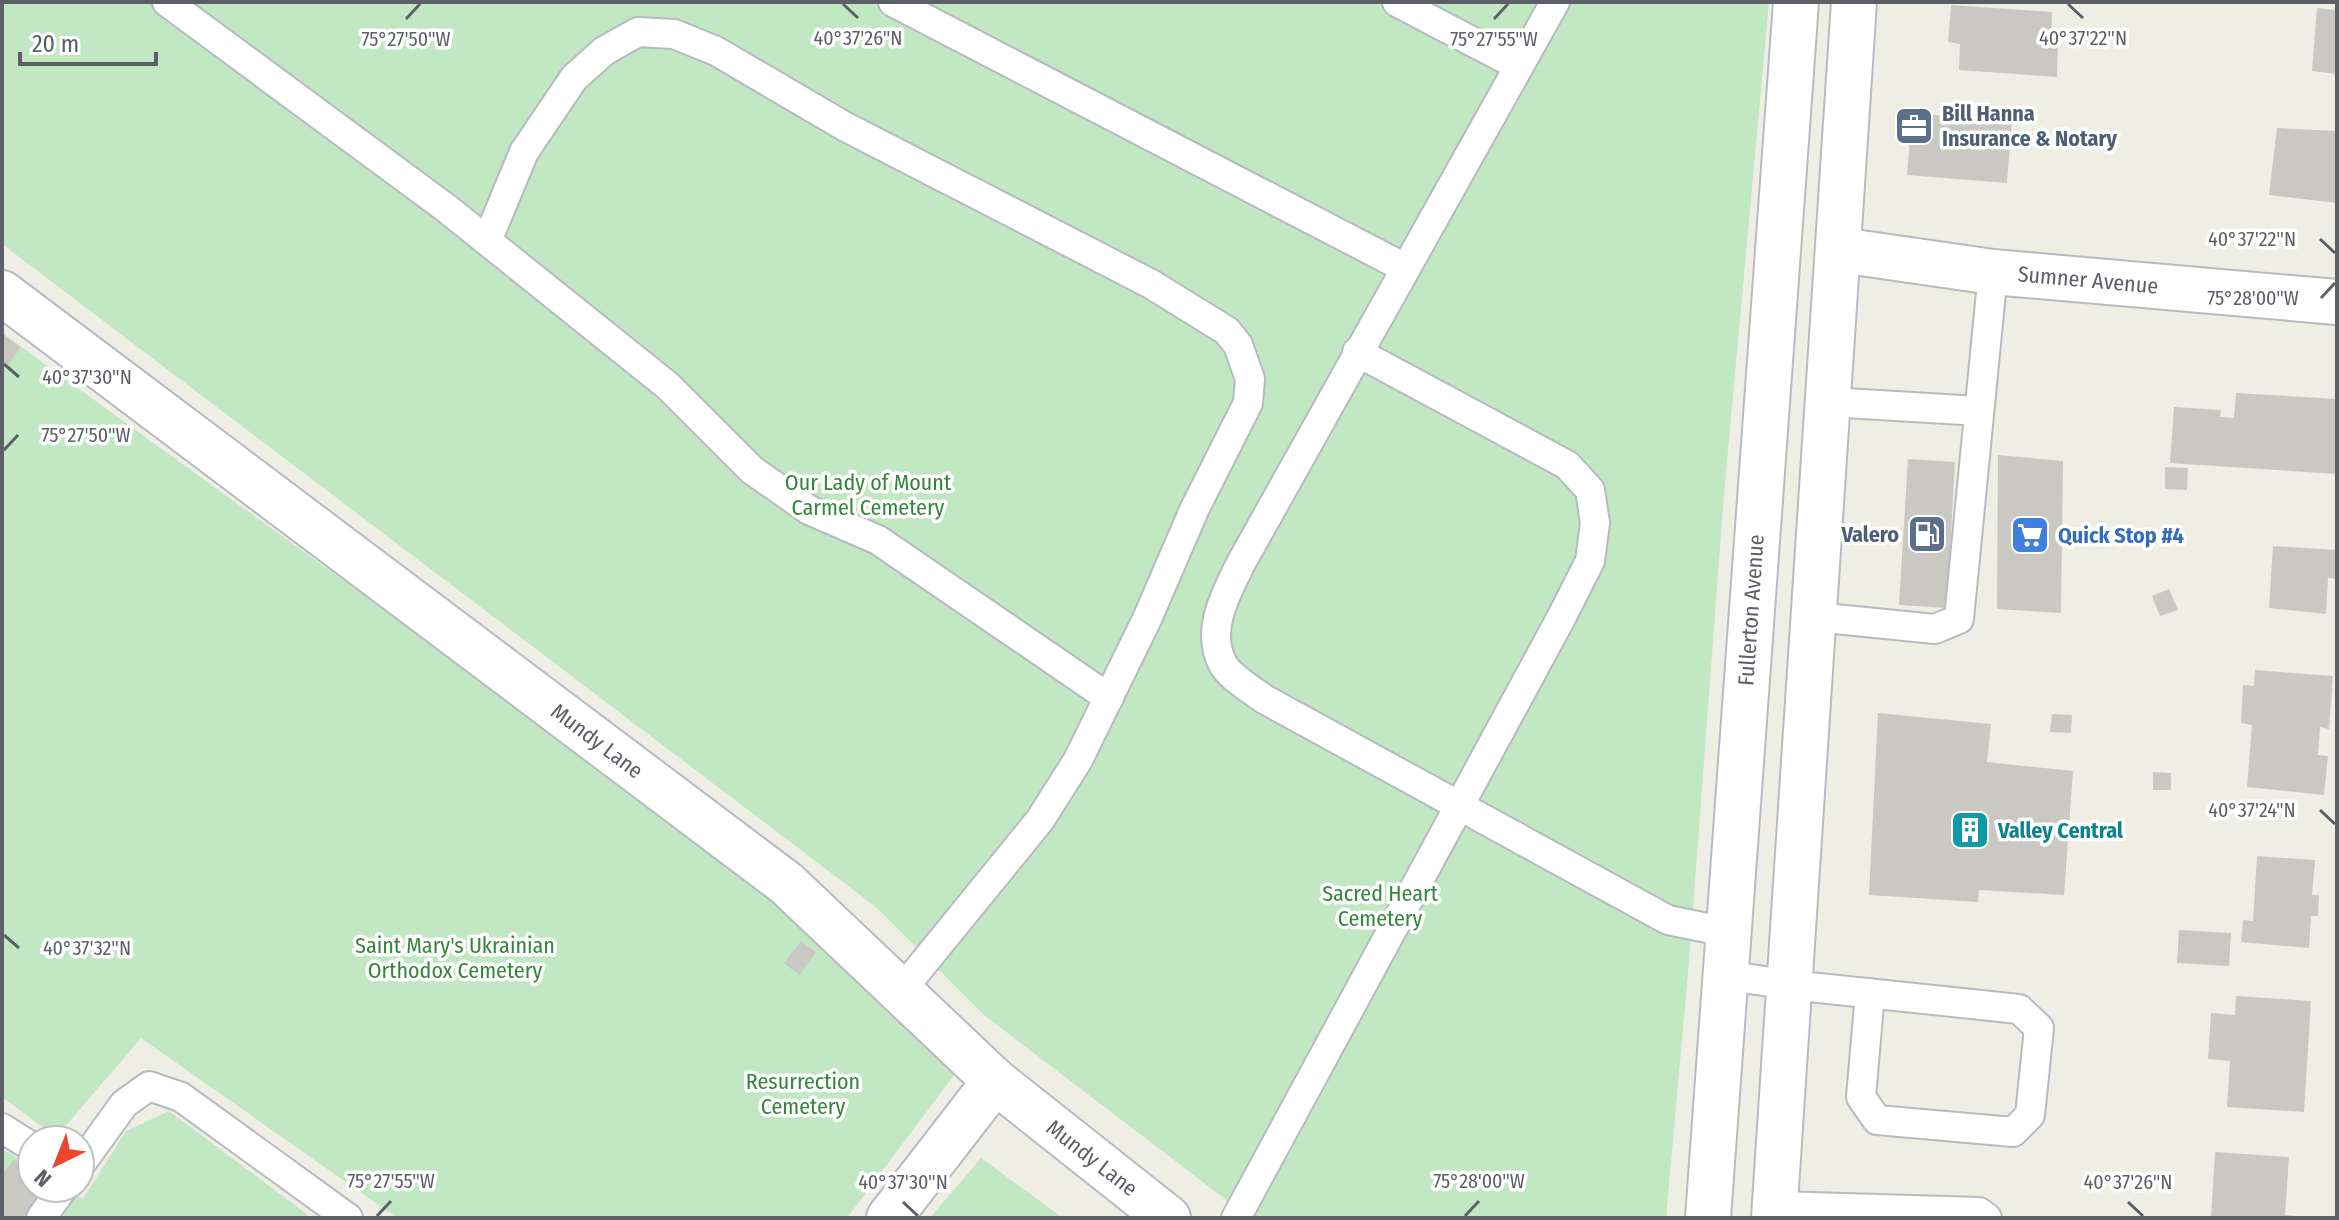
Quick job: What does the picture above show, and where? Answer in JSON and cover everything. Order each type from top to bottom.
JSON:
[{"type":"main road","name":"Fullerton Avenue","points":[[1708,1218],[1796,2]]},
{"type":"main road","points":[[1774,1212],[1854,2]]},
{"type":"main road","name":"Sumner Avenue","points":[[1840,250],[1993,272],[2337,302]]},
{"type":"main road","name":"Mundy Lane","points":[[2,293],[786,883],[995,1081],[1168,1218]]},
{"type":"main road","points":[[889,1218],[995,1081]]},
{"type":"lane","points":[[167,2],[487,241],[668,386],[752,470],[809,510],[878,540],[1109,698]]},
{"type":"lane","points":[[893,2],[1405,268]]},
{"type":"lane","points":[[1397,2],[1519,66]]},
{"type":"lane","points":[[1555,2],[1357,352],[1218,609],[1216,643],[1225,668],[1264,699],[1668,920],[1727,932]]},
{"type":"lane","points":[[487,241],[524,152],[574,78],[604,51],[638,32],[674,34],[716,51],[844,126],[1151,284],[1227,331],[1238,345],[1250,379],[1248,403],[1195,508],[1078,760],[1040,820],[900,992]]},
{"type":"lane","points":[[1815,617],[1935,629],[1959,619],[1993,272]]},
{"type":"lane","points":[[1236,1218],[1590,561],[1595,523],[1590,490],[1567,465],[1357,352]]},
{"type":"lane","points":[[1829,402],[1979,411]]},
{"type":"lane","points":[[1724,975],[2019,1009],[2039,1028],[2030,1115],[2013,1132],[1877,1120],[1861,1097],[1870,993]]},
{"type":"lane","points":[[96,1143],[124,1104],[149,1086],[181,1097],[348,1218]]},
{"type":"lane","points":[[1774,1212],[1979,1212],[1987,1218]]},
{"type":"green space","points":[[2,2],[1769,2],[1724,494],[1689,962],[1666,1218],[1250,1218],[984,1015],[876,907],[2,244]]},
{"type":"green space","name":"Saint Mary's Ukrainian Orthodox Cemetery","points":[[2,333],[319,563],[670,808],[798,918],[954,1075],[847,1218],[397,1218],[141,1038],[67,1124],[38,1124],[2,1097]]},
{"type":"green space","points":[[169,1111],[312,1218],[2,1218],[2,1149],[16,1157],[16,1204],[96,1204],[96,1178],[126,1131]]},
{"type":"green space","points":[[981,1158],[1063,1218],[930,1218]]},
{"type":"building","points":[[1951,5],[2052,12],[2051,39],[2058,40],[2057,77],[1959,70],[1960,44],[1948,42]]},
{"type":"building","points":[[2317,8],[2337,10],[2337,74],[2312,71]]},
{"type":"building","points":[[1912,113],[2012,121],[2007,183],[1907,175]]},
{"type":"building","points":[[2277,128],[2337,131],[2337,203],[2269,195]]},
{"type":"building","points":[[3,334],[21,347],[8,365],[2,361]]},
{"type":"building","points":[[2236,393],[2337,399],[2337,474],[2170,463],[2174,407],[2221,410],[2220,417],[2234,418]]},
{"type":"building","name":"Quick Stop #4","points":[[1998,455],[2063,461],[2061,613],[1997,609]]},
{"type":"building","name":"Valero","points":[[1908,459],[1955,462],[1947,608],[1899,605]]},
{"type":"building","points":[[2165,467],[2188,468],[2187,490],[2165,489]]},
{"type":"building","points":[[2273,546],[2337,550],[2337,579],[2328,578],[2326,614],[2269,608]]},
{"type":"building","points":[[2169,589],[2178,610],[2160,616],[2152,596]]},
{"type":"building","points":[[2255,670],[2333,676],[2329,729],[2320,727],[2318,755],[2328,756],[2324,795],[2247,787],[2252,725],[2241,723],[2243,685],[2254,686]]},
{"type":"building","name":"Valley Central","points":[[1878,713],[1991,724],[1987,762],[2073,771],[2064,895],[1979,890],[1978,902],[1869,895]]},
{"type":"building","points":[[2052,714],[2072,715],[2071,733],[2050,732]]},
{"type":"building","points":[[2153,772],[2171,773],[2171,790],[2153,790]]},
{"type":"building","points":[[2257,856],[2315,860],[2312,895],[2319,895],[2318,916],[2311,916],[2309,948],[2241,942],[2243,920],[2253,921]]},
{"type":"building","points":[[2179,930],[2231,933],[2229,966],[2177,963]]},
{"type":"building","points":[[801,941],[816,952],[799,975],[784,963]]},
{"type":"building","points":[[2236,996],[2311,1001],[2304,1112],[2227,1107],[2230,1061],[2208,1059],[2211,1013],[2235,1015]]},
{"type":"building","points":[[2215,1152],[2289,1157],[2285,1215],[2297,1218],[2211,1218]]},
{"type":"building","points":[[14,1160],[16,1162],[16,1204],[33,1204],[22,1218],[2,1218],[2,1174]]},
{"type":"place","name":"Bill Hanna Insurance & Notary","points":[[1914,126]]},
{"type":"place","name":"Valero","points":[[1927,534]]},
{"type":"place","name":"Quick Stop #4","points":[[2030,535]]},
{"type":"place","name":"Valley Central","points":[[1970,830]]},
{"type":"park label","name":"Our Lady of Mount Carmel Cemetery","points":[[868,494]]},
{"type":"park label","name":"Sacred Heart Cemetery","points":[[1380,906]]},
{"type":"park label","name":"Resurrection Cemetery","points":[[803,1094]]}]
